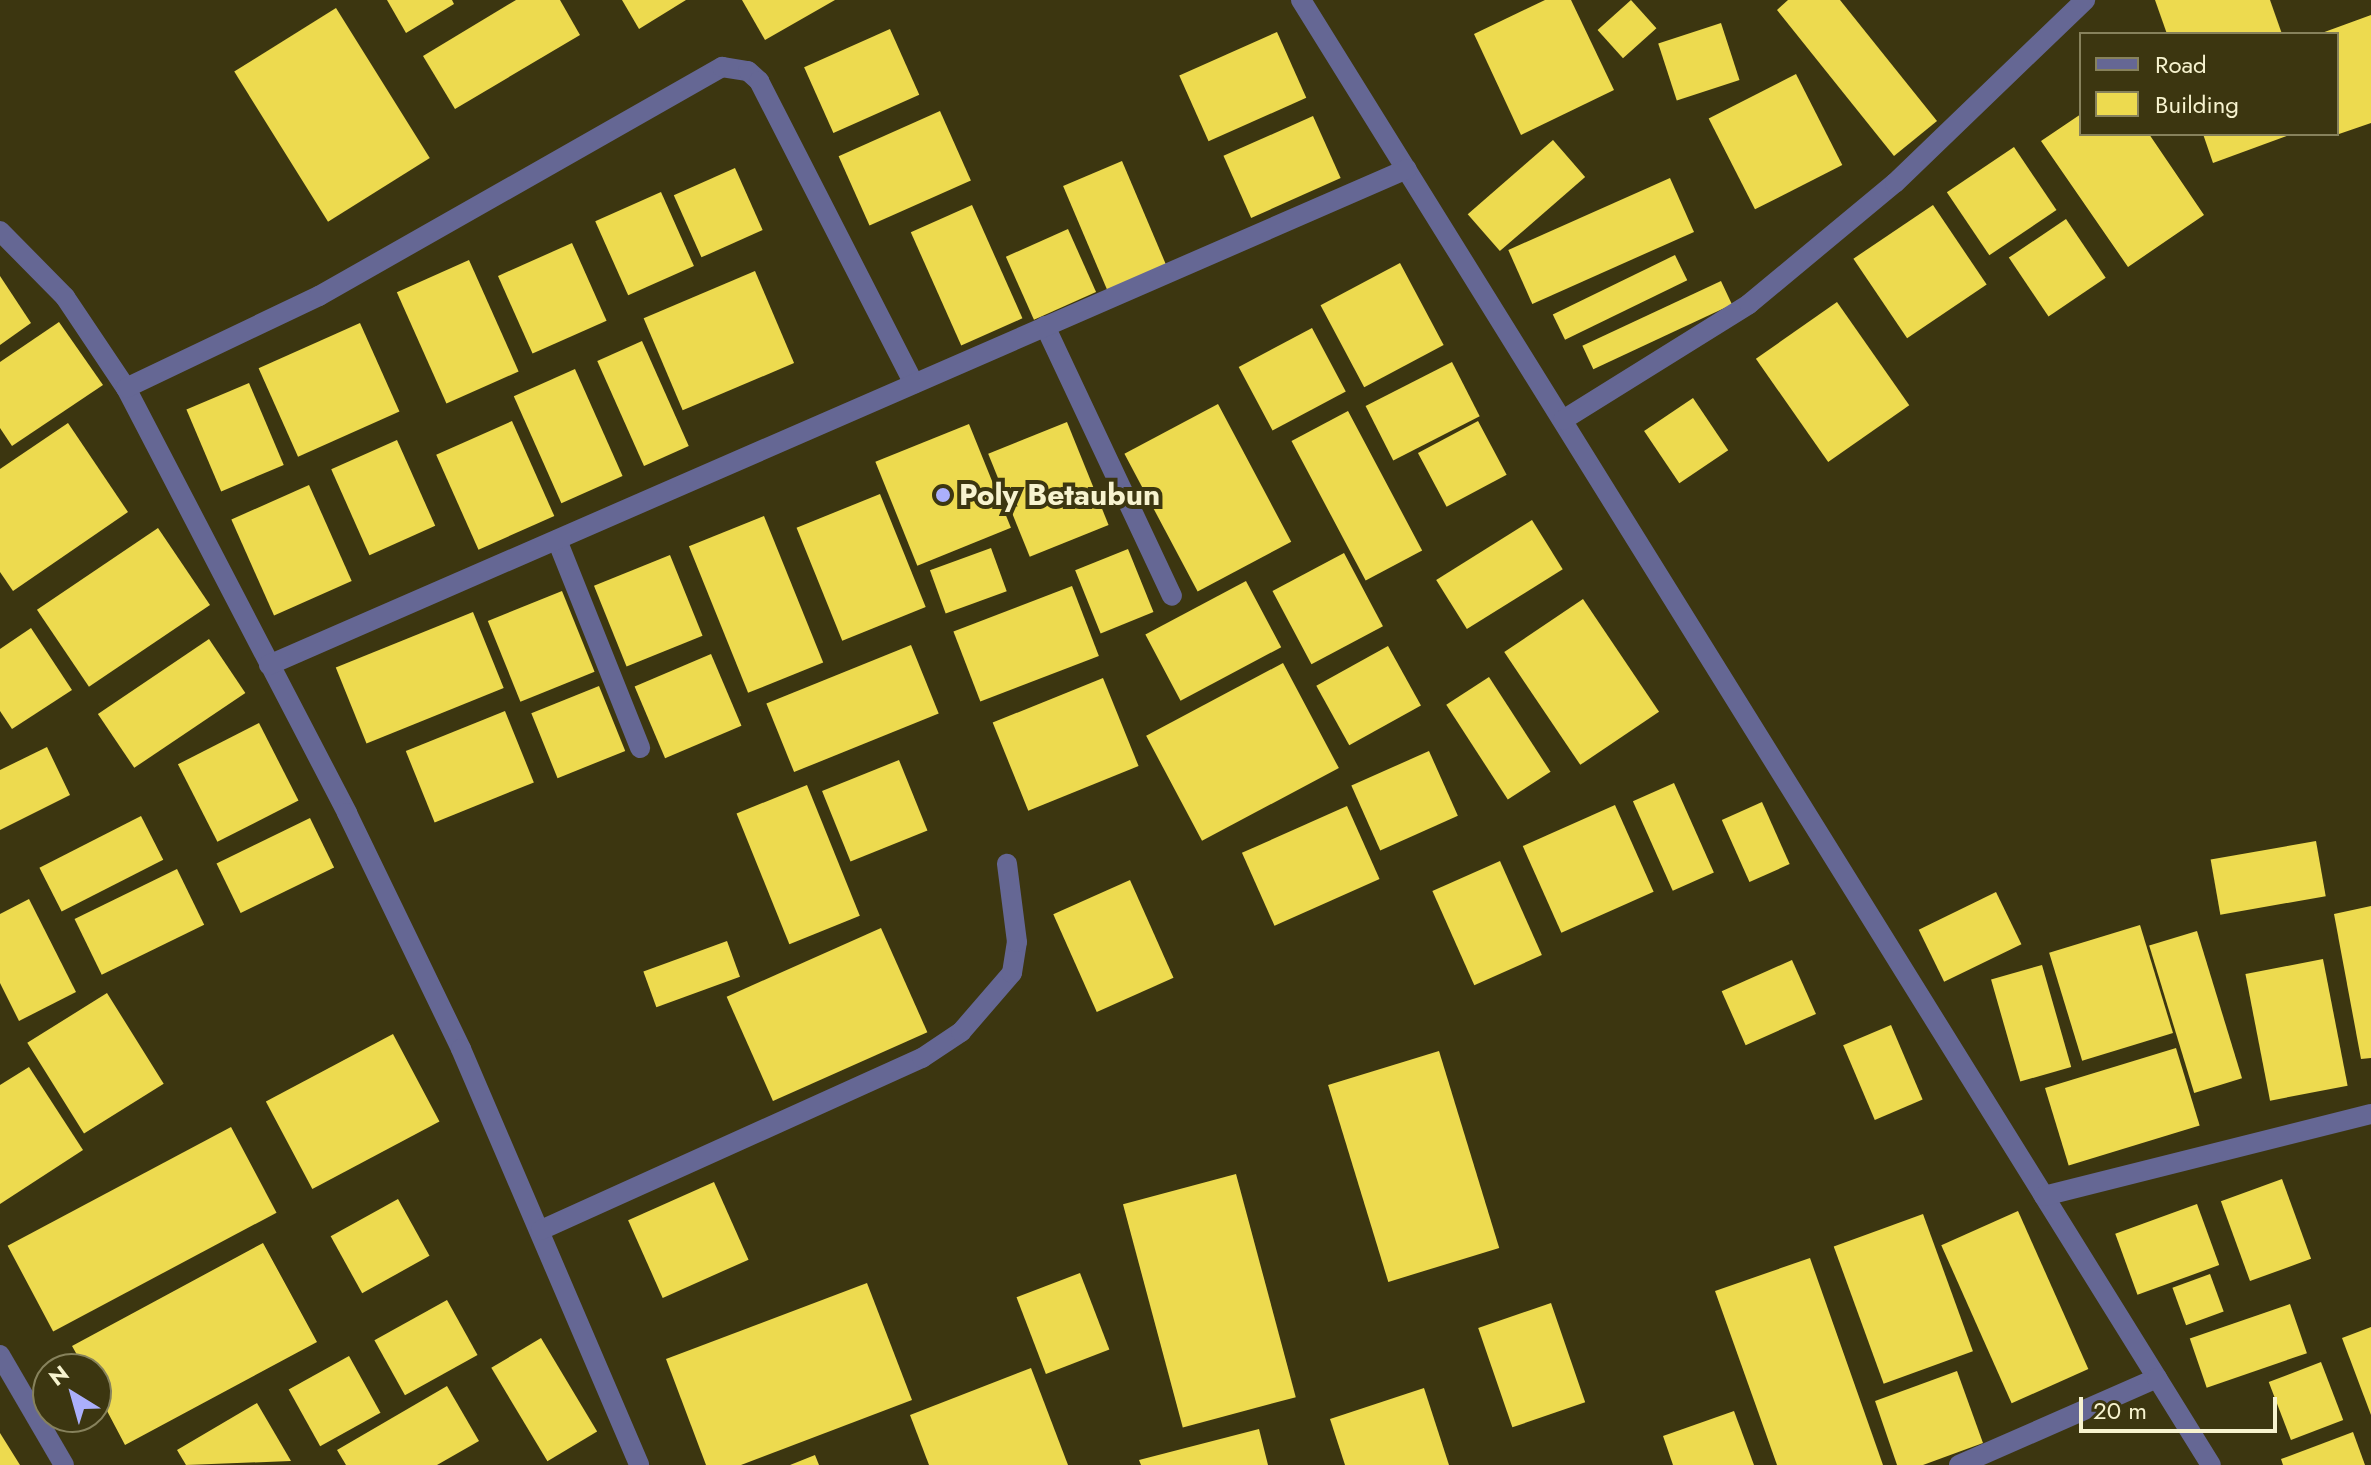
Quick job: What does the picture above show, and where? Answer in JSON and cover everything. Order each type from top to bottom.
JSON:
[{"type":"street","points":[[1301,0],[2211,1465]]},
{"type":"street","points":[[1563,420],[1749,304],[1895,183],[2085,0]]},
{"type":"street","points":[[126,388],[319,296],[722,67],[748,71],[759,81],[914,384]]},
{"type":"street","points":[[269,665],[1407,169]]},
{"type":"street","points":[[0,231],[65,297],[126,388],[461,1049],[639,1465]]},
{"type":"street","points":[[1045,326],[1172,596]]},
{"type":"street","points":[[557,540],[640,748]]},
{"type":"street","points":[[541,1230],[922,1058],[961,1032],[1012,973],[1017,942],[1007,864]]},
{"type":"street","points":[[2044,1196],[2371,1114]]},
{"type":"street","points":[[0,1355],[64,1465]]},
{"type":"street","points":[[1959,1465],[2157,1378]]},
{"type":"building","points":[[387,0],[452,0],[454,4],[406,33]]},
{"type":"building","points":[[516,0],[560,0],[580,35],[455,109],[423,56]]},
{"type":"building","points":[[622,0],[686,0],[639,29]]},
{"type":"building","points":[[742,0],[835,0],[765,40]]},
{"type":"building","points":[[1545,0],[1571,0],[1614,90],[1521,135],[1474,34]]},
{"type":"building","points":[[1631,0],[1656,28],[1623,58],[1598,30]]},
{"type":"building","points":[[1788,0],[1840,0],[1937,121],[1894,156],[1777,10]]},
{"type":"building","points":[[2155,0],[2270,0],[2281,32],[2166,32]]},
{"type":"building","points":[[336,8],[430,158],[328,222],[234,72]]},
{"type":"building","points":[[2371,15],[2371,123],[2339,134],[2339,32],[2324,32]]},
{"type":"building","points":[[1721,23],[1740,80],[1677,100],[1658,43]]},
{"type":"building","points":[[890,29],[919,95],[833,133],[804,67]]},
{"type":"building","points":[[1277,32],[1306,98],[1209,141],[1179,76]]},
{"type":"building","points":[[1796,74],[1842,165],[1755,209],[1709,118]]},
{"type":"building","points":[[940,111],[971,180],[870,226],[839,156]]},
{"type":"building","points":[[2079,115],[2079,136],[2150,136],[2204,215],[2128,267],[2041,141]]},
{"type":"building","points":[[1313,116],[1341,178],[1251,218],[1223,156]]},
{"type":"building","points":[[2204,136],[2287,136],[2213,163]]},
{"type":"building","points":[[1553,140],[1585,177],[1500,251],[1468,214]]},
{"type":"building","points":[[2014,147],[2056,210],[1989,255],[1947,192]]},
{"type":"building","points":[[1122,161],[1167,266],[1108,291],[1063,186]]},
{"type":"building","points":[[735,168],[763,230],[701,257],[674,195]]},
{"type":"building","points":[[1670,178],[1694,232],[1532,304],[1508,250]]},
{"type":"building","points":[[661,192],[694,266],[628,295],[595,221]]},
{"type":"building","points":[[972,205],[1022,318],[961,346],[911,232]]},
{"type":"building","points":[[1933,205],[1987,285],[1907,338],[1853,259]]},
{"type":"building","points":[[2066,219],[2106,278],[2048,316],[2009,258]]},
{"type":"building","points":[[1068,229],[1096,292],[1034,320],[1006,257]]},
{"type":"building","points":[[572,243],[607,321],[533,354],[498,276]]},
{"type":"building","points":[[1675,255],[1687,280],[1565,340],[1553,315]]},
{"type":"building","points":[[469,260],[519,371],[446,404],[397,292]]},
{"type":"building","points":[[1400,263],[1444,345],[1364,387],[1321,305]]},
{"type":"building","points":[[755,271],[794,363],[683,410],[644,318]]},
{"type":"building","points":[[0,276],[31,323],[0,345]]},
{"type":"building","points":[[1721,281],[1732,305],[1593,369],[1582,346]]},
{"type":"building","points":[[1837,302],[1909,405],[1828,462],[1756,359]]},
{"type":"building","points":[[59,322],[103,385],[12,446],[0,428],[0,362]]},
{"type":"building","points":[[360,323],[399,412],[298,457],[259,368]]},
{"type":"building","points":[[1312,328],[1346,392],[1273,431],[1239,367]]},
{"type":"building","points":[[642,341],[689,446],[644,466],[597,361]]},
{"type":"building","points":[[1452,362],[1480,416],[1393,460],[1366,406]]},
{"type":"building","points":[[575,369],[623,476],[561,503],[514,396]]},
{"type":"building","points":[[249,383],[284,465],[221,491],[186,410]]},
{"type":"building","points":[[1693,398],[1728,450],[1679,483],[1644,431]]},
{"type":"building","points":[[1218,404],[1291,542],[1198,592],[1124,454]]},
{"type":"building","points":[[1348,411],[1422,551],[1366,581],[1291,441]]},
{"type":"building","points":[[512,421],[554,516],[478,550],[436,455]]},
{"type":"building","points":[[1478,421],[1507,475],[1447,507],[1418,453]]},
{"type":"building","points":[[1067,422],[1109,525],[1030,557],[988,454]]},
{"type":"building","points":[[68,423],[128,512],[13,591],[0,572],[0,469]]},
{"type":"building","name":"Poly Betaubun","points":[[969,424],[1011,528],[917,566],[875,462]]},
{"type":"building","points":[[397,440],[435,526],[369,555],[331,469]]},
{"type":"building","points":[[309,485],[352,581],[274,615],[231,520]]},
{"type":"building","points":[[880,494],[926,607],[842,641],[797,528]]},
{"type":"building","points":[[764,516],[823,662],[748,693],[689,546]]},
{"type":"building","points":[[1532,520],[1563,569],[1467,629],[1436,580]]},
{"type":"building","points":[[158,528],[210,605],[89,687],[37,610]]},
{"type":"building","points":[[991,548],[1007,591],[946,613],[930,570]]},
{"type":"building","points":[[1128,549],[1153,612],[1101,633],[1075,570]]},
{"type":"building","points":[[1344,553],[1383,626],[1311,664],[1272,591]]},
{"type":"building","points":[[670,555],[703,636],[627,666],[594,586]]},
{"type":"building","points":[[1246,581],[1281,647],[1181,701],[1145,635]]},
{"type":"building","points":[[1072,586],[1099,656],[980,702],[953,632]]},
{"type":"building","points":[[562,591],[595,672],[520,702],[488,621]]},
{"type":"building","points":[[1583,599],[1659,712],[1580,765],[1504,652]]},
{"type":"building","points":[[473,612],[504,688],[366,743],[336,667]]},
{"type":"building","points":[[31,628],[72,690],[12,729],[0,711],[0,649]]},
{"type":"building","points":[[209,639],[245,693],[134,768],[98,714]]},
{"type":"building","points":[[911,645],[939,714],[794,772],[766,703]]},
{"type":"building","points":[[1388,646],[1421,705],[1349,745],[1316,686]]},
{"type":"building","points":[[711,654],[741,726],[665,758],[635,686]]},
{"type":"building","points":[[1283,663],[1339,768],[1202,841],[1146,736]]},
{"type":"building","points":[[1489,677],[1551,772],[1508,800],[1446,705]]},
{"type":"building","points":[[1103,678],[1139,766],[1028,811],[993,723]]},
{"type":"building","points":[[599,686],[625,751],[558,778],[531,713]]},
{"type":"building","points":[[505,711],[534,782],[435,822],[406,751]]},
{"type":"building","points":[[259,723],[298,801],[217,842],[178,764]]},
{"type":"building","points":[[47,747],[70,795],[0,830],[0,770]]},
{"type":"building","points":[[1429,751],[1458,816],[1380,850],[1351,786]]},
{"type":"building","points":[[899,760],[927,830],[851,862],[822,791]]},
{"type":"building","points":[[1674,783],[1714,873],[1673,891],[1633,801]]},
{"type":"building","points":[[807,785],[860,916],[789,944],[737,813]]},
{"type":"building","points":[[1762,802],[1790,864],[1749,882],[1722,820]]},
{"type":"building","points":[[1615,805],[1654,892],[1561,933],[1523,846]]},
{"type":"building","points":[[1347,806],[1380,879],[1274,926],[1242,853]]},
{"type":"building","points":[[141,816],[163,860],[62,911],[39,868]]},
{"type":"building","points":[[310,818],[334,867],[241,913],[217,864]]},
{"type":"building","points":[[2316,841],[2326,896],[2220,915],[2211,860]]},
{"type":"building","points":[[1500,861],[1542,955],[1474,985],[1432,891]]},
{"type":"building","points":[[177,869],[204,925],[102,975],[75,919]]},
{"type":"building","points":[[1130,880],[1174,978],[1097,1012],[1053,914]]},
{"type":"building","points":[[1996,892],[2021,944],[1944,982],[1919,930]]},
{"type":"building","points":[[29,899],[76,992],[19,1021],[0,983],[0,914]]},
{"type":"building","points":[[2371,906],[2371,1058],[2361,1059],[2334,914]]},
{"type":"building","points":[[2140,925],[2173,1033],[2082,1061],[2049,953]]},
{"type":"building","points":[[881,928],[927,1032],[773,1101],[727,997]]},
{"type":"building","points":[[2197,931],[2242,1078],[2194,1093],[2149,946]]},
{"type":"building","points":[[727,941],[740,977],[656,1007],[643,971]]},
{"type":"building","points":[[2323,959],[2348,1086],[2270,1101],[2245,974]]},
{"type":"building","points":[[1792,960],[1816,1014],[1746,1045],[1722,991]]},
{"type":"building","points":[[2042,965],[2071,1067],[2020,1082],[1991,980]]},
{"type":"building","points":[[107,993],[164,1084],[84,1134],[27,1043]]},
{"type":"building","points":[[1891,1025],[1923,1100],[1875,1120],[1843,1045]]},
{"type":"building","points":[[393,1034],[439,1121],[312,1189],[266,1102]]},
{"type":"building","points":[[2176,1048],[2200,1125],[2069,1166],[2045,1088]]},
{"type":"building","points":[[1439,1051],[1499,1248],[1388,1282],[1328,1085]]},
{"type":"building","points":[[29,1067],[83,1150],[0,1204],[0,1085]]},
{"type":"building","points":[[231,1127],[277,1213],[53,1331],[8,1246]]},
{"type":"building","points":[[1236,1174],[1296,1397],[1183,1427],[1123,1204]]},
{"type":"building","points":[[2282,1179],[2311,1259],[2250,1281],[2221,1201]]},
{"type":"building","points":[[714,1182],[749,1260],[663,1298],[628,1220]]},
{"type":"building","points":[[398,1199],[430,1256],[362,1293],[331,1236]]},
{"type":"building","points":[[2197,1204],[2219,1265],[2137,1295],[2115,1234]]},
{"type":"building","points":[[2018,1211],[2088,1369],[2012,1403],[1941,1245]]},
{"type":"building","points":[[1923,1214],[1973,1351],[1884,1384],[1834,1246]]},
{"type":"building","points":[[263,1243],[317,1342],[125,1445],[112,1420],[112,1353],[76,1353],[72,1346]]},
{"type":"building","points":[[1810,1258],[1883,1465],[1777,1465],[1715,1291]]},
{"type":"building","points":[[1080,1273],[1109,1350],[1046,1374],[1017,1297]]},
{"type":"building","points":[[2210,1274],[2224,1312],[2186,1325],[2172,1288]]},
{"type":"building","points":[[867,1283],[912,1400],[741,1465],[706,1465],[666,1359]]},
{"type":"building","points":[[447,1300],[478,1355],[405,1395],[374,1340]]},
{"type":"building","points":[[1551,1303],[1585,1402],[1512,1427],[1478,1328]]},
{"type":"building","points":[[2290,1304],[2307,1353],[2207,1388],[2190,1339]]},
{"type":"building","points":[[2371,1327],[2371,1415],[2342,1338]]},
{"type":"building","points":[[541,1338],[597,1431],[547,1461],[491,1368]]},
{"type":"building","points":[[349,1356],[381,1413],[320,1446],[289,1389]]},
{"type":"building","points":[[2321,1362],[2343,1420],[2291,1440],[2269,1382]]},
{"type":"building","points":[[1031,1368],[1068,1465],[929,1465],[910,1415]]},
{"type":"building","points":[[1957,1371],[1983,1443],[1923,1465],[1897,1465],[1875,1401]]},
{"type":"building","points":[[447,1386],[479,1441],[437,1465],[346,1465],[337,1450]]},
{"type":"building","points":[[1424,1388],[1449,1465],[1345,1465],[1330,1419]]},
{"type":"building","points":[[257,1403],[291,1461],[186,1465],[177,1450]]},
{"type":"building","points":[[1734,1411],[1754,1465],[1673,1465],[1663,1436]]},
{"type":"building","points":[[1259,1429],[1268,1465],[1141,1465],[1139,1460]]},
{"type":"building","points":[[2353,1432],[2365,1465],[2283,1465],[2281,1459]]},
{"type":"building","points":[[0,1433],[20,1465],[0,1465]]},
{"type":"building","points":[[815,1455],[819,1465],[790,1465]]},
{"type":"place","name":"Poly Betaubun","points":[[943,495]]}]
